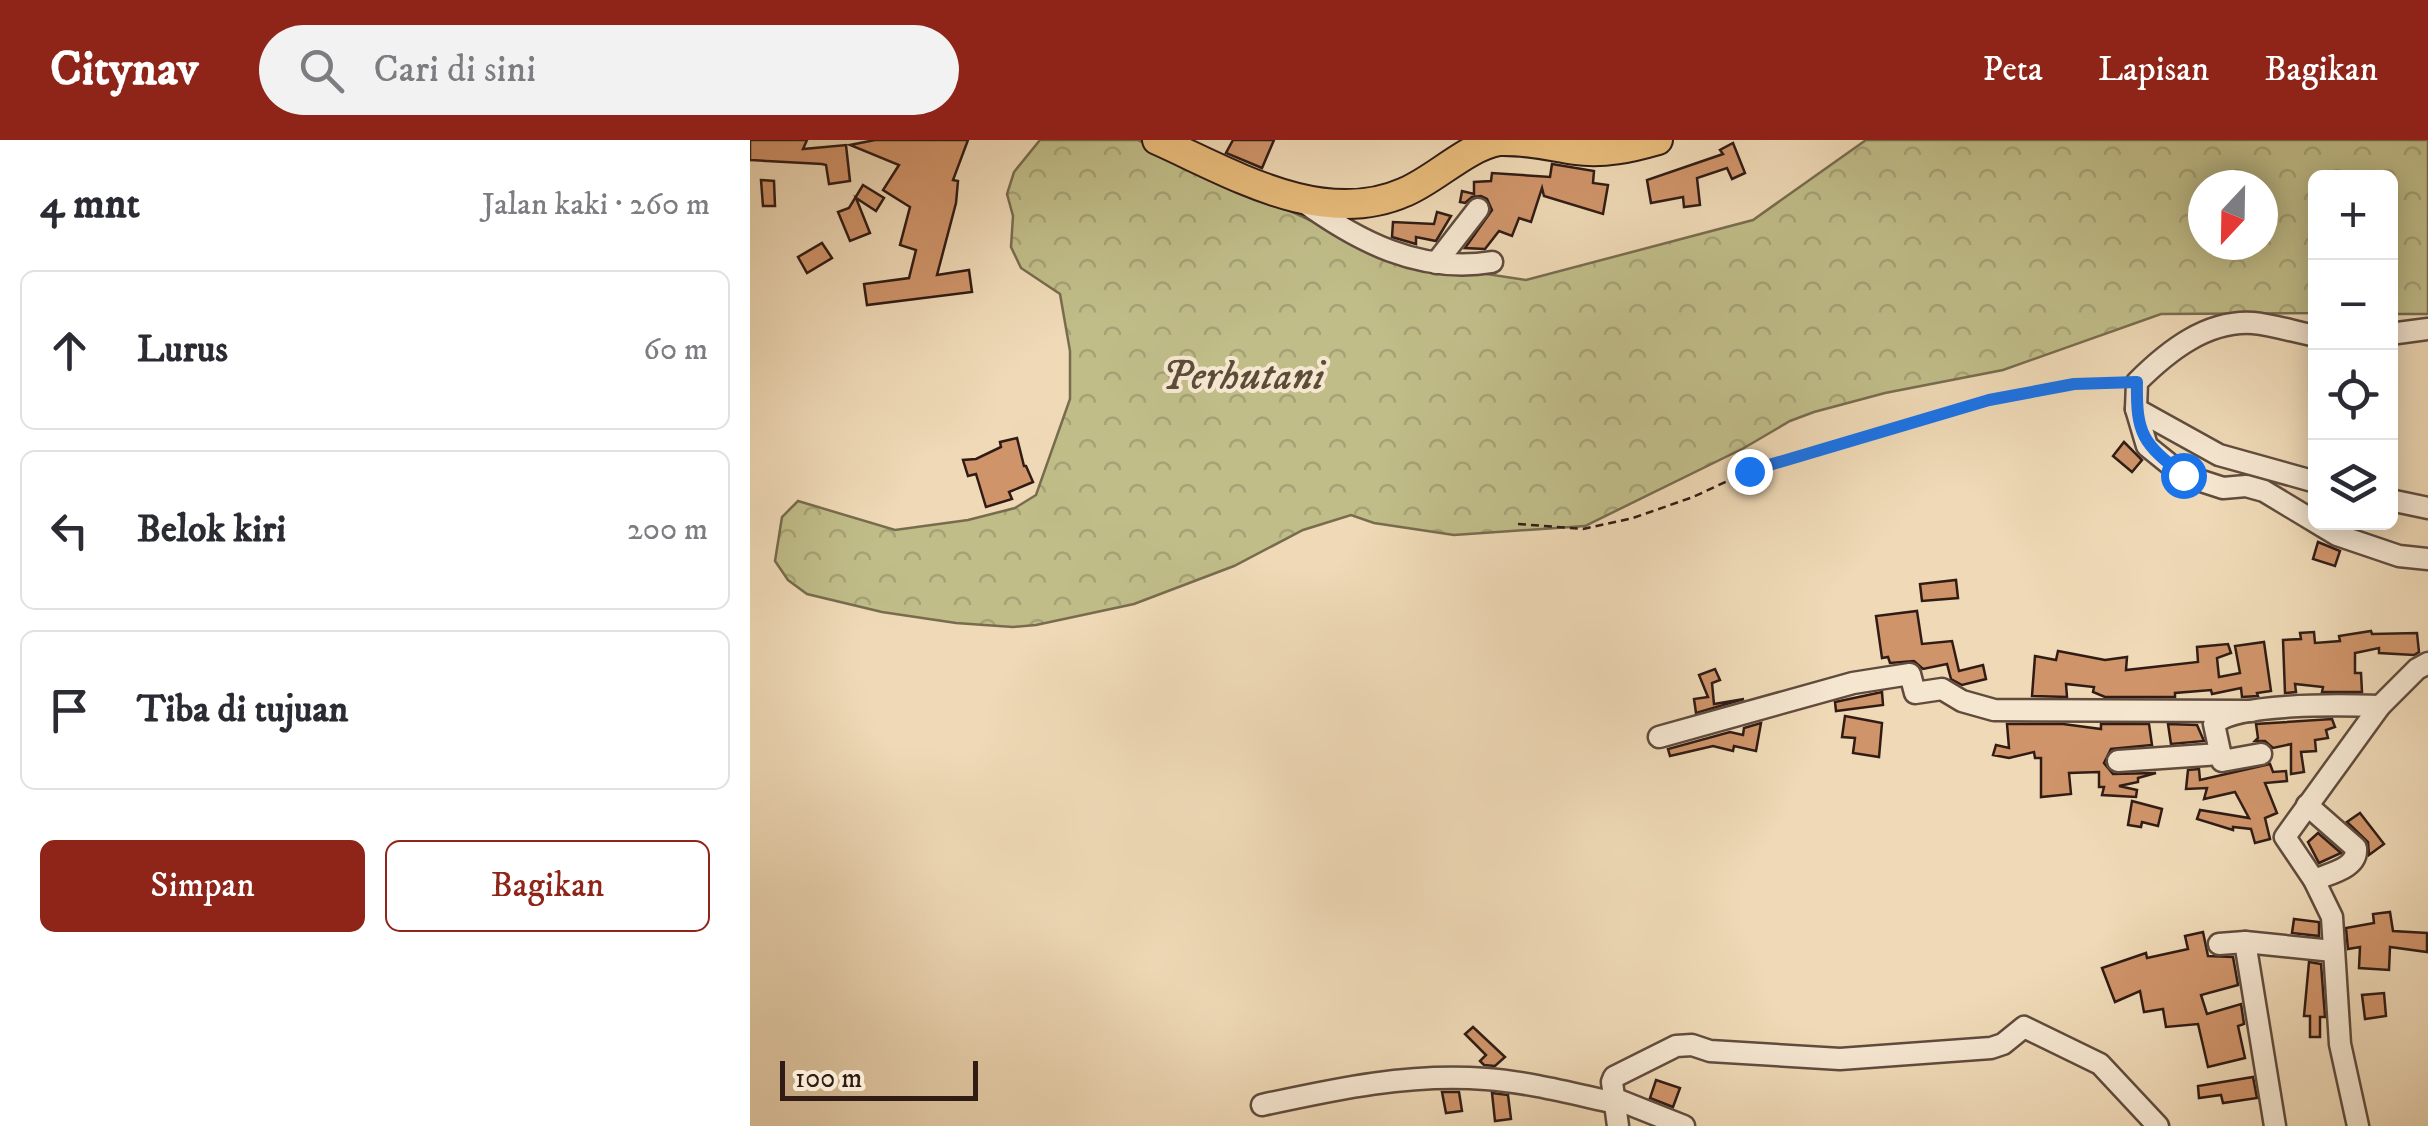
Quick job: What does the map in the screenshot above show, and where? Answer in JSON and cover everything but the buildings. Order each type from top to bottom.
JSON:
[{"type":"highway","points":[[1157,140],[1266,189],[1299,199],[1336,203],[1394,197],[1496,142],[1539,140],[1575,150],[1611,152],[1658,140]]},
{"type":"street","points":[[1299,199],[1349,233],[1406,257],[1466,266],[1492,262]]},
{"type":"street","points":[[1436,263],[1478,209]]},
{"type":"street","points":[[2308,334],[2251,323],[2205,330],[2162,358],[2137,382],[2136,408],[2147,446],[2183,475],[2223,488],[2246,486],[2264,490],[2337,535],[2398,556],[2428,559]]},
{"type":"street","points":[[2398,333],[2428,329]]},
{"type":"street","points":[[2136,408],[2219,454],[2308,480]]},
{"type":"street","points":[[2147,446],[2171,430]]},
{"type":"street","points":[[2398,502],[2428,508]]},
{"type":"street","points":[[2358,1126],[2340,1044],[2332,917],[2286,837],[2380,706],[2416,669],[2428,663]]},
{"type":"street","points":[[1659,736],[1853,683],[1910,674],[1915,693],[1942,689],[1962,701],[1994,710],[2252,711],[2317,705],[2380,706]]},
{"type":"street","points":[[2252,711],[2219,719],[2214,724],[2220,754],[2222,761],[2262,754]]},
{"type":"street","points":[[2118,761],[2220,754]]},
{"type":"street","points":[[2306,805],[2358,853],[2352,863],[2314,880]]},
{"type":"street","points":[[2219,944],[2245,942],[2333,951]]},
{"type":"street","points":[[2245,942],[2276,1126]]},
{"type":"street","points":[[1618,1126],[1612,1082],[1618,1074],[1676,1046],[1692,1045],[1710,1052],[1840,1058],[1991,1048],[2003,1044],[2024,1027],[2100,1064],[2158,1126]]},
{"type":"street","points":[[1262,1105],[1372,1082],[1488,1078],[1616,1101],[1684,1126]]},
{"type":"path","points":[[1518,524],[1582,529],[1633,518],[1693,497],[1749,471],[1989,400],[2074,384],[2137,382]]},
{"type":"green space","name":"Perhutani","points":[[1040,140],[1138,140],[1395,260],[1526,280],[1753,220],[1866,140],[2428,140],[2428,314],[2398,314],[2398,170],[2308,170],[2308,313],[2161,314],[2003,370],[1885,393],[1814,412],[1585,526],[1454,535],[1374,523],[1351,515],[1303,530],[1234,566],[1134,604],[1036,625],[956,623],[882,612],[807,594],[788,580],[775,561],[782,517],[798,501],[895,530],[968,520],[1015,508],[1036,495],[1070,399],[1070,351],[1060,294],[1021,268],[1011,247],[1013,216],[1007,194],[1014,172]]},
{"type":"route","points":[[1749,471],[1989,400],[2074,384],[2137,382],[2136,408],[2147,446],[2183,475]]}]
